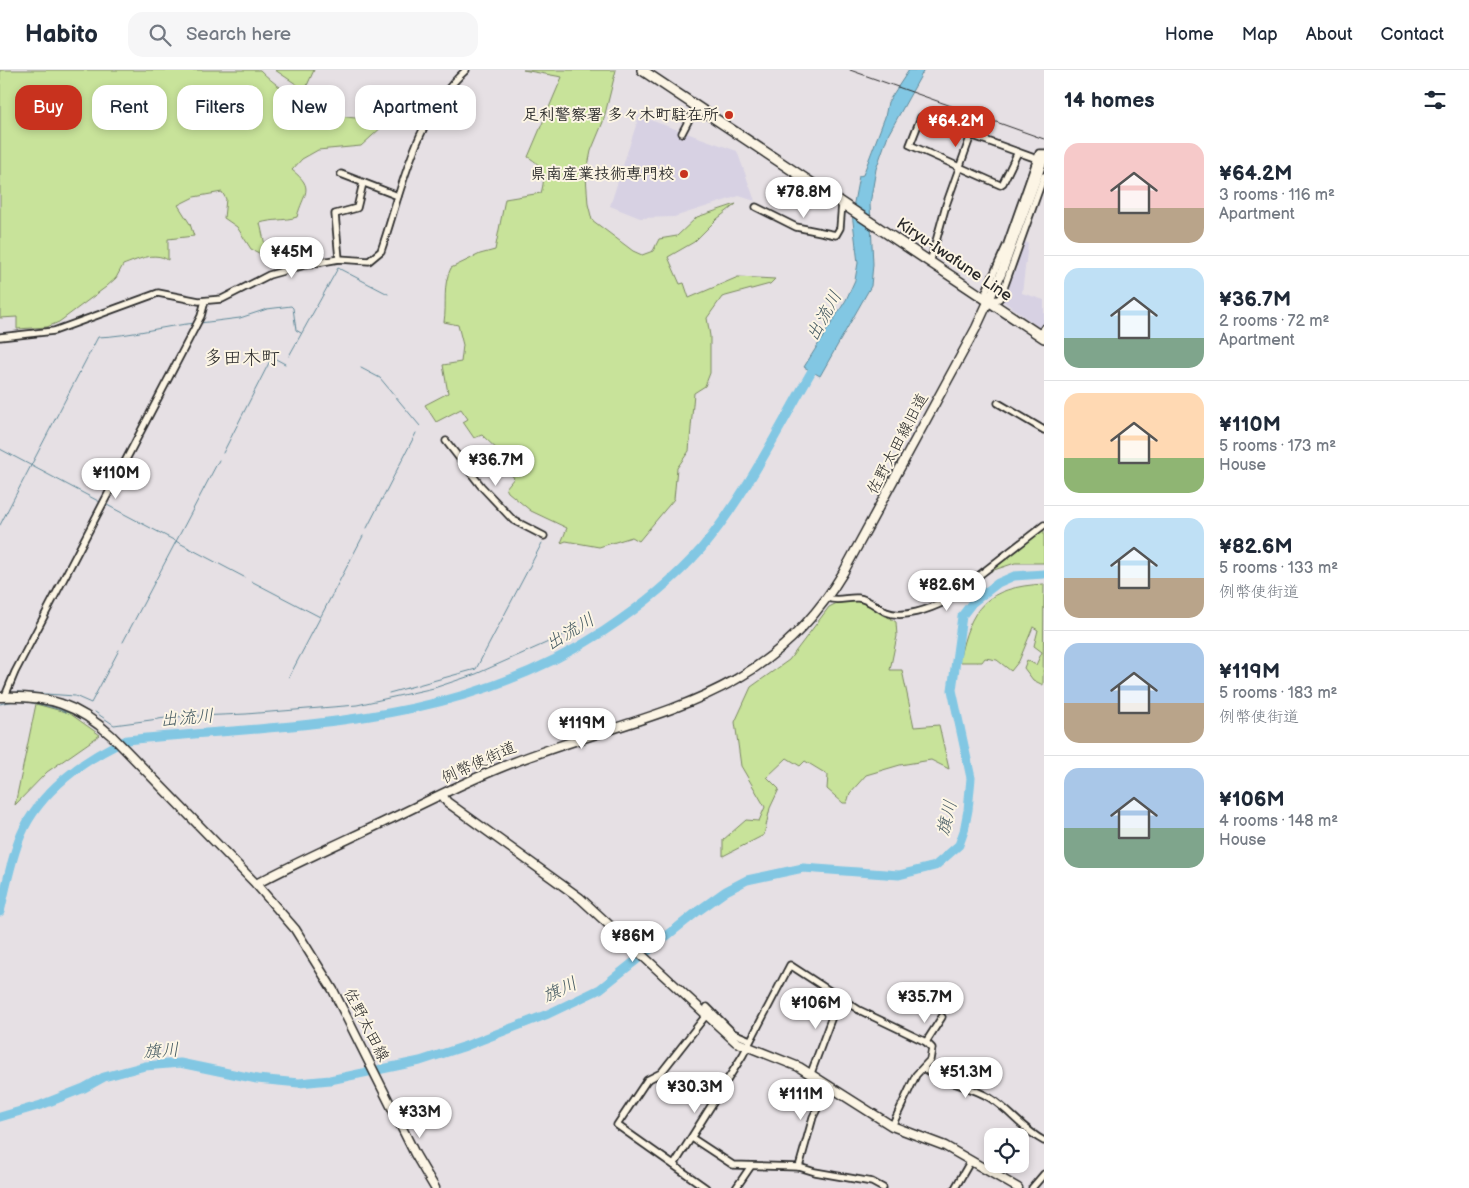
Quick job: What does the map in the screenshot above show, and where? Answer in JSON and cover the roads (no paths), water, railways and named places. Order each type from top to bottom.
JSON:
[{"type":"main road","points":[[642,70],[842,203]]},
{"type":"main road","name":"Kiryu-Iwafune Line","points":[[842,203],[988,301],[1042,334]]},
{"type":"street","points":[[0,337],[54,331],[158,293],[205,301],[222,299],[269,275],[305,265],[339,260],[369,261],[381,252],[398,196],[423,127],[455,80],[466,70]]},
{"type":"street","points":[[682,133],[696,106]]},
{"type":"street","points":[[1018,152],[1002,185],[912,147],[910,143],[922,117],[1018,152],[1041,158]]},
{"type":"street","points":[[930,263],[946,205],[971,135]]},
{"type":"street","points":[[1044,153],[1040,152],[1041,158],[986,291],[988,301],[999,299],[1001,296],[1044,176]]},
{"type":"street","name":"佐野太田線旧道","points":[[828,598],[864,538],[988,301],[1024,212],[1041,158]]},
{"type":"street","points":[[341,174],[398,196]]},
{"type":"street","points":[[339,260],[335,214],[357,208],[362,183]]},
{"type":"street","points":[[756,207],[796,227],[836,235],[840,228],[842,203]]},
{"type":"street","points":[[205,301],[202,316],[2,697],[33,697],[67,705],[92,718],[112,736],[256,884]]},
{"type":"street","points":[[998,403],[1044,430]]},
{"type":"street","points":[[446,441],[481,486],[513,520],[544,536]]},
{"type":"street","points":[[828,598],[835,600],[864,599],[892,613],[930,608],[946,601],[1044,525]]},
{"type":"street","name":"例幣使街道","points":[[256,884],[442,794],[512,763],[638,721],[721,689],[772,657],[808,623],[828,598]]},
{"type":"street","points":[[442,794],[448,802],[568,888],[736,1042],[748,1044]]},
{"type":"street","name":"佐野太田線","points":[[256,884],[303,941],[342,1009],[434,1188]]},
{"type":"street","points":[[674,1165],[748,1044],[790,965],[877,1019],[926,1042],[932,1051],[930,1060],[916,1075],[892,1126]]},
{"type":"street","points":[[811,1073],[833,1014],[842,998]]},
{"type":"street","points":[[709,1010],[733,1033],[748,1044],[811,1073],[892,1126],[937,1143],[1018,1188]]},
{"type":"street","points":[[704,1018],[661,1073],[647,1080],[617,1125],[706,1188]]},
{"type":"street","points":[[926,1042],[942,1018]]},
{"type":"street","points":[[923,1068],[937,1077],[991,1098],[1028,1132],[1044,1141]]},
{"type":"street","points":[[798,1167],[813,1117],[829,1085]]},
{"type":"street","points":[[692,1138],[733,1165],[798,1167],[815,1172],[872,1182],[883,1188]]},
{"type":"street","points":[[955,1188],[970,1162]]},
{"type":"street","points":[[736,1188],[751,1166]]},
{"type":"street","points":[[1032,1188],[1044,1174]]},
{"type":"water","points":[[909,70],[924,70],[888,135],[876,169],[870,204],[873,264],[871,286],[820,376],[804,367],[846,300],[855,280],[858,263],[852,213],[859,176],[863,175],[885,117],[888,102]]},
{"type":"waterway","points":[[289,356],[338,268],[388,294]]},
{"type":"waterway","points":[[200,323],[240,318],[267,309],[291,306],[293,308],[296,330],[301,333]]},
{"type":"waterway","points":[[0,525],[98,337],[196,323]]},
{"type":"waterway","points":[[223,453],[272,357],[285,364]]},
{"type":"waterway","name":"出流川","points":[[0,912],[17,844],[29,819],[51,791],[65,778],[111,747],[127,740],[313,724],[373,716],[433,704],[491,687],[548,663],[604,631],[655,593],[701,549],[749,482],[817,362]]},
{"type":"waterway","points":[[361,368],[380,378],[420,426]]},
{"type":"waterway","points":[[367,528],[416,433]]},
{"type":"waterway","points":[[0,449],[100,502]]},
{"type":"waterway","points":[[123,642],[219,460]]},
{"type":"waterway","points":[[107,505],[244,577]]},
{"type":"waterway","points":[[289,677],[363,536]]},
{"type":"waterway","points":[[389,693],[476,669],[542,543]]},
{"type":"waterway","name":"旗川","points":[[0,1117],[41,1105],[84,1088],[104,1077],[145,1066],[180,1063],[257,1079],[299,1083],[330,1080],[420,1061],[463,1047],[548,1014],[600,989],[698,911],[726,891],[747,880],[803,868],[899,875],[935,866],[959,845],[968,810],[971,778],[952,690],[962,616],[972,603],[998,583],[1014,576],[1044,574]]},
{"type":"waterway","points":[[251,581],[320,617]]},
{"type":"waterway","points":[[95,712],[114,725],[173,717],[246,714],[357,705],[434,688],[476,674],[571,632]]},
{"type":"waterway","points":[[17,692],[75,696],[91,703],[119,650]]},
{"type":"waterway","points":[[0,704],[17,701],[26,702],[44,705],[69,713]]},
{"type":"railway","points":[[850,70],[1044,139]]},
{"type":"place","name":"足利警察署 多々木町駐在所","points":[[729,115]]},
{"type":"place","name":"県南産業技術専門校","points":[[684,174]]},
{"type":"district","name":"多田木町","points":[[242,358]]}]
